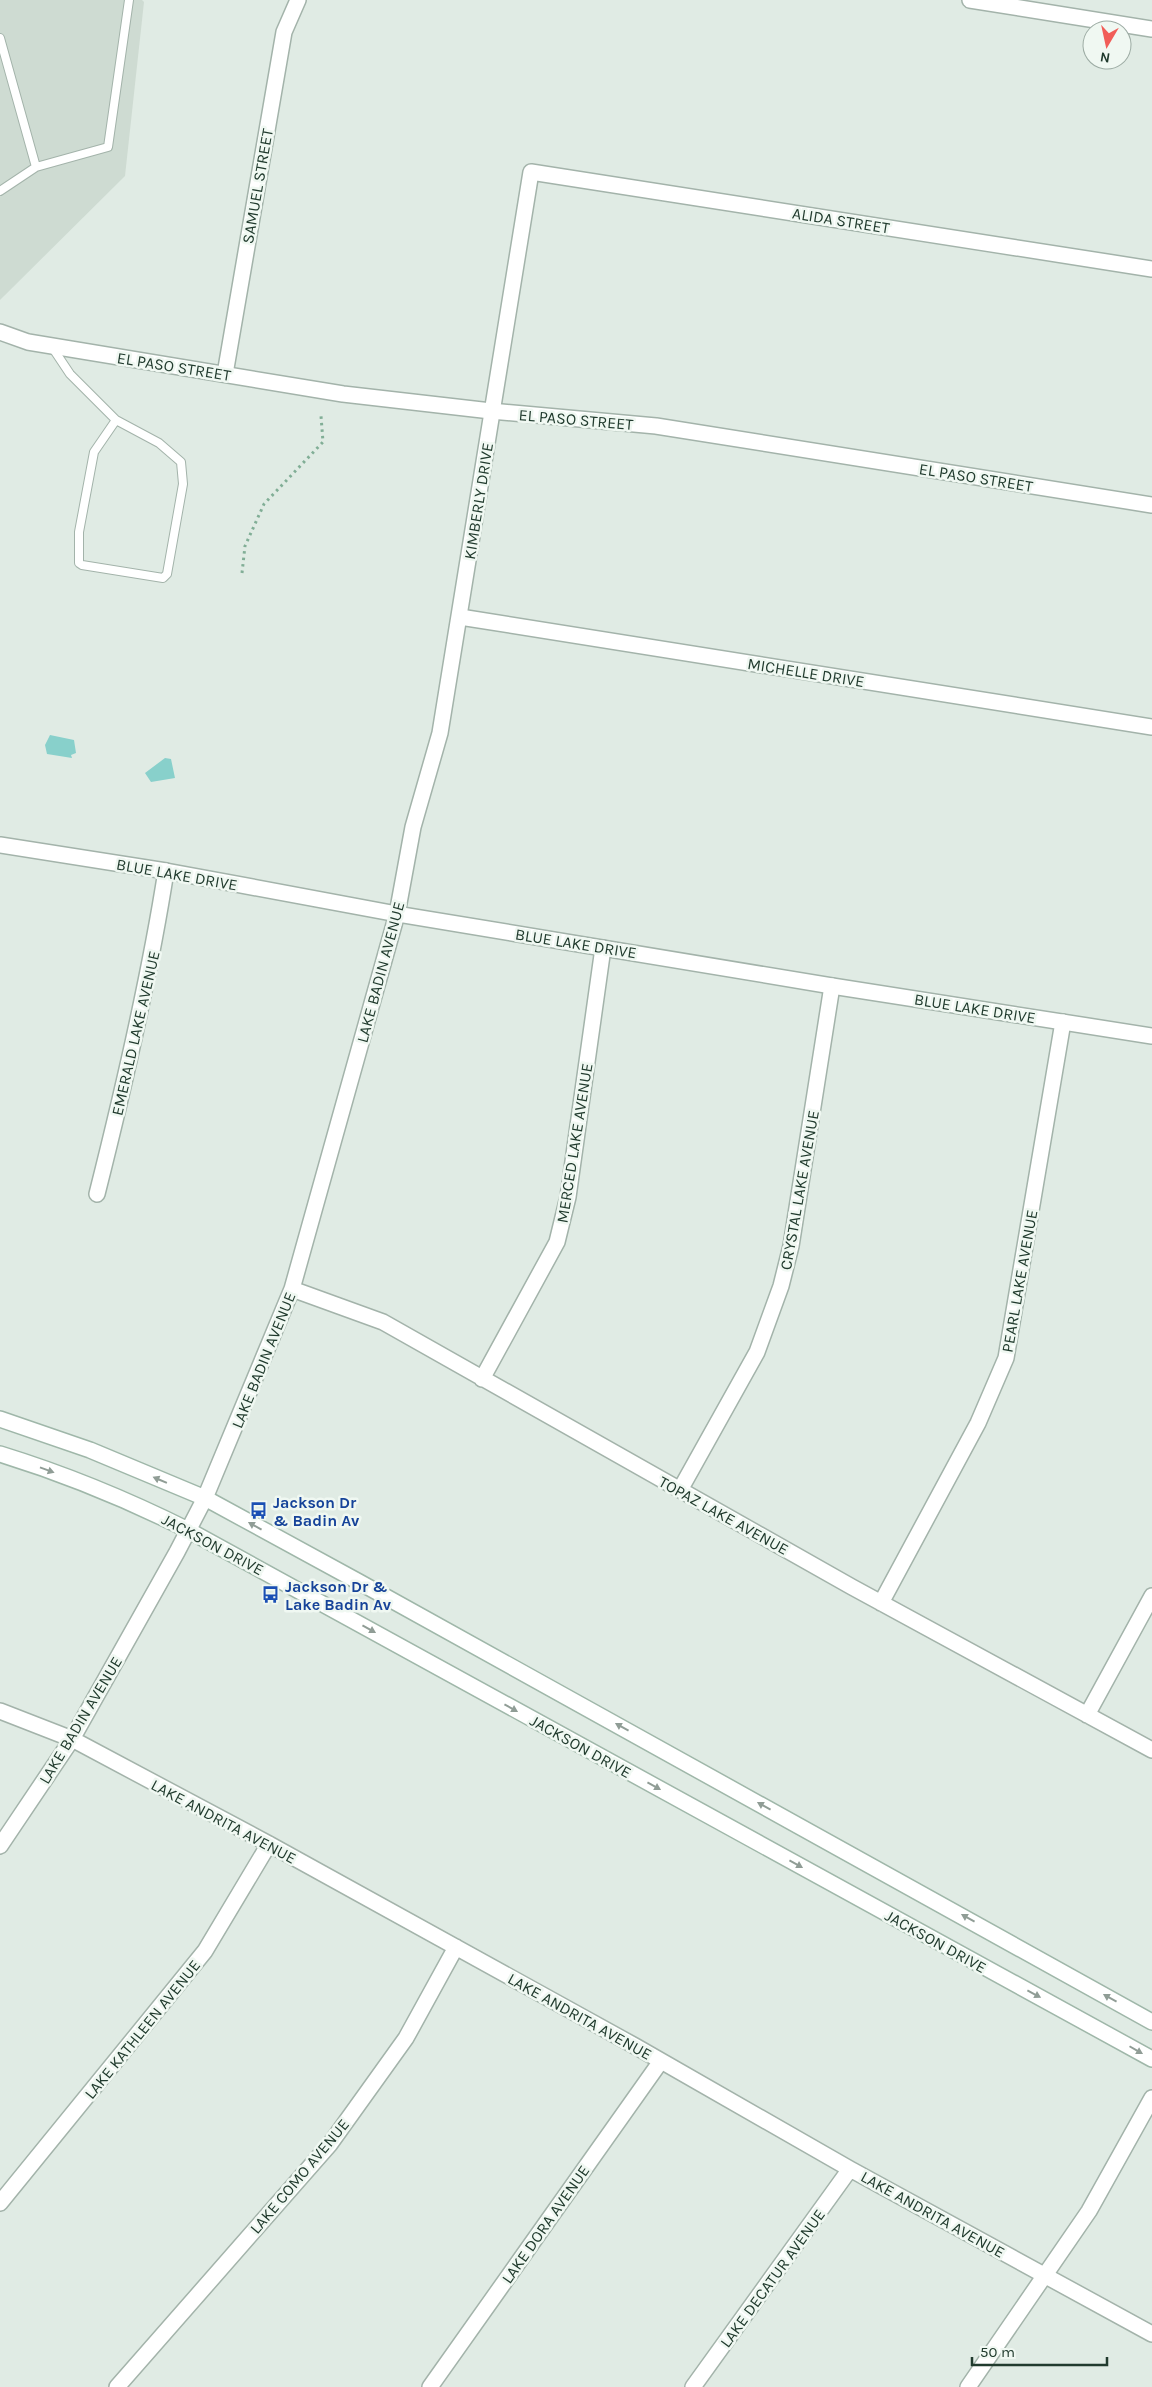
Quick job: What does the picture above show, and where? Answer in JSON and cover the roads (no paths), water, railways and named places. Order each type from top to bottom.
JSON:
[{"type":"street","name":"SAMUEL STREET","points":[[225,374],[284,32],[298,0]]},
{"type":"street","points":[[970,0],[1152,29]]},
{"type":"street","name":"ALIDA STREET","points":[[531,172],[1152,269]]},
{"type":"street","name":"KIMBERLY DRIVE","points":[[413,828],[440,733],[531,172]]},
{"type":"street","name":"EL PASO STREET","points":[[0,332],[28,342],[343,394],[491,411],[656,426],[1152,505]]},
{"type":"street","name":"MICHELLE DRIVE","points":[[460,617],[1152,727]]},
{"type":"street","name":"LAKE BADIN AVENUE","points":[[0,1846],[72,1740],[205,1498],[292,1289],[397,914],[413,828]]},
{"type":"street","name":"BLUE LAKE DRIVE","points":[[0,845],[166,871],[397,914],[832,986],[1152,1036]]},
{"type":"street","name":"EMERALD LAKE AVENUE","points":[[96,1194],[120,1101],[154,949],[166,871]]},
{"type":"street","name":"MERCED LAKE AVENUE","points":[[482,1379],[557,1242],[568,1197],[603,948]]},
{"type":"street","name":"CRYSTAL LAKE AVENUE","points":[[680,1490],[757,1352],[781,1286],[791,1246],[832,986]]},
{"type":"street","name":"PEARL LAKE AVENUE","points":[[881,1603],[978,1423],[1006,1358],[1063,1022]]},
{"type":"street","name":"TOPAZ LAKE AVENUE","points":[[292,1289],[383,1322],[881,1603],[1152,1750]]},
{"type":"street","name":"JACKSON DRIVE","points":[[0,1419],[90,1450],[205,1498],[438,1625],[1152,2022]]},
{"type":"street","name":"JACKSON DRIVE","points":[[0,1454],[77,1480],[153,1512],[188,1530],[1152,2059]]},
{"type":"street","points":[[1087,1715],[1152,1596]]},
{"type":"street","name":"LAKE ANDRITA AVENUE","points":[[0,1712],[72,1740],[269,1844],[661,2061],[850,2169],[1152,2334]]},
{"type":"street","name":"LAKE KATHLEEN AVENUE","points":[[0,2203],[205,1952],[269,1844]]},
{"type":"street","name":"LAKE COMO AVENUE","points":[[117,2387],[330,2144],[406,2038],[456,1947]]},
{"type":"street","name":"LAKE DORA AVENUE","points":[[430,2387],[661,2061]]},
{"type":"street","points":[[968,2387],[1089,2211],[1152,2098]]},
{"type":"street","name":"LAKE DECATUR AVENUE","points":[[693,2387],[850,2169]]},
{"type":"lane","points":[[0,191],[36,167],[108,147],[129,0]]},
{"type":"lane","points":[[0,38],[36,167]]},
{"type":"lane","points":[[51,346],[70,374],[116,420],[158,443],[181,462],[183,484],[167,574],[163,578],[79,563],[79,532],[94,452],[116,420]]},
{"type":"water","points":[[50,735],[74,740],[76,753],[71,755],[72,758],[47,754],[45,745]]},
{"type":"water","points":[[165,758],[171,759],[175,778],[151,782],[145,773]]},
{"type":"place","name":"Jackson Dr & Badin Av","points":[[259,1511]]},
{"type":"place","name":"Jackson Dr & Lake Badin Av","points":[[271,1595]]}]
